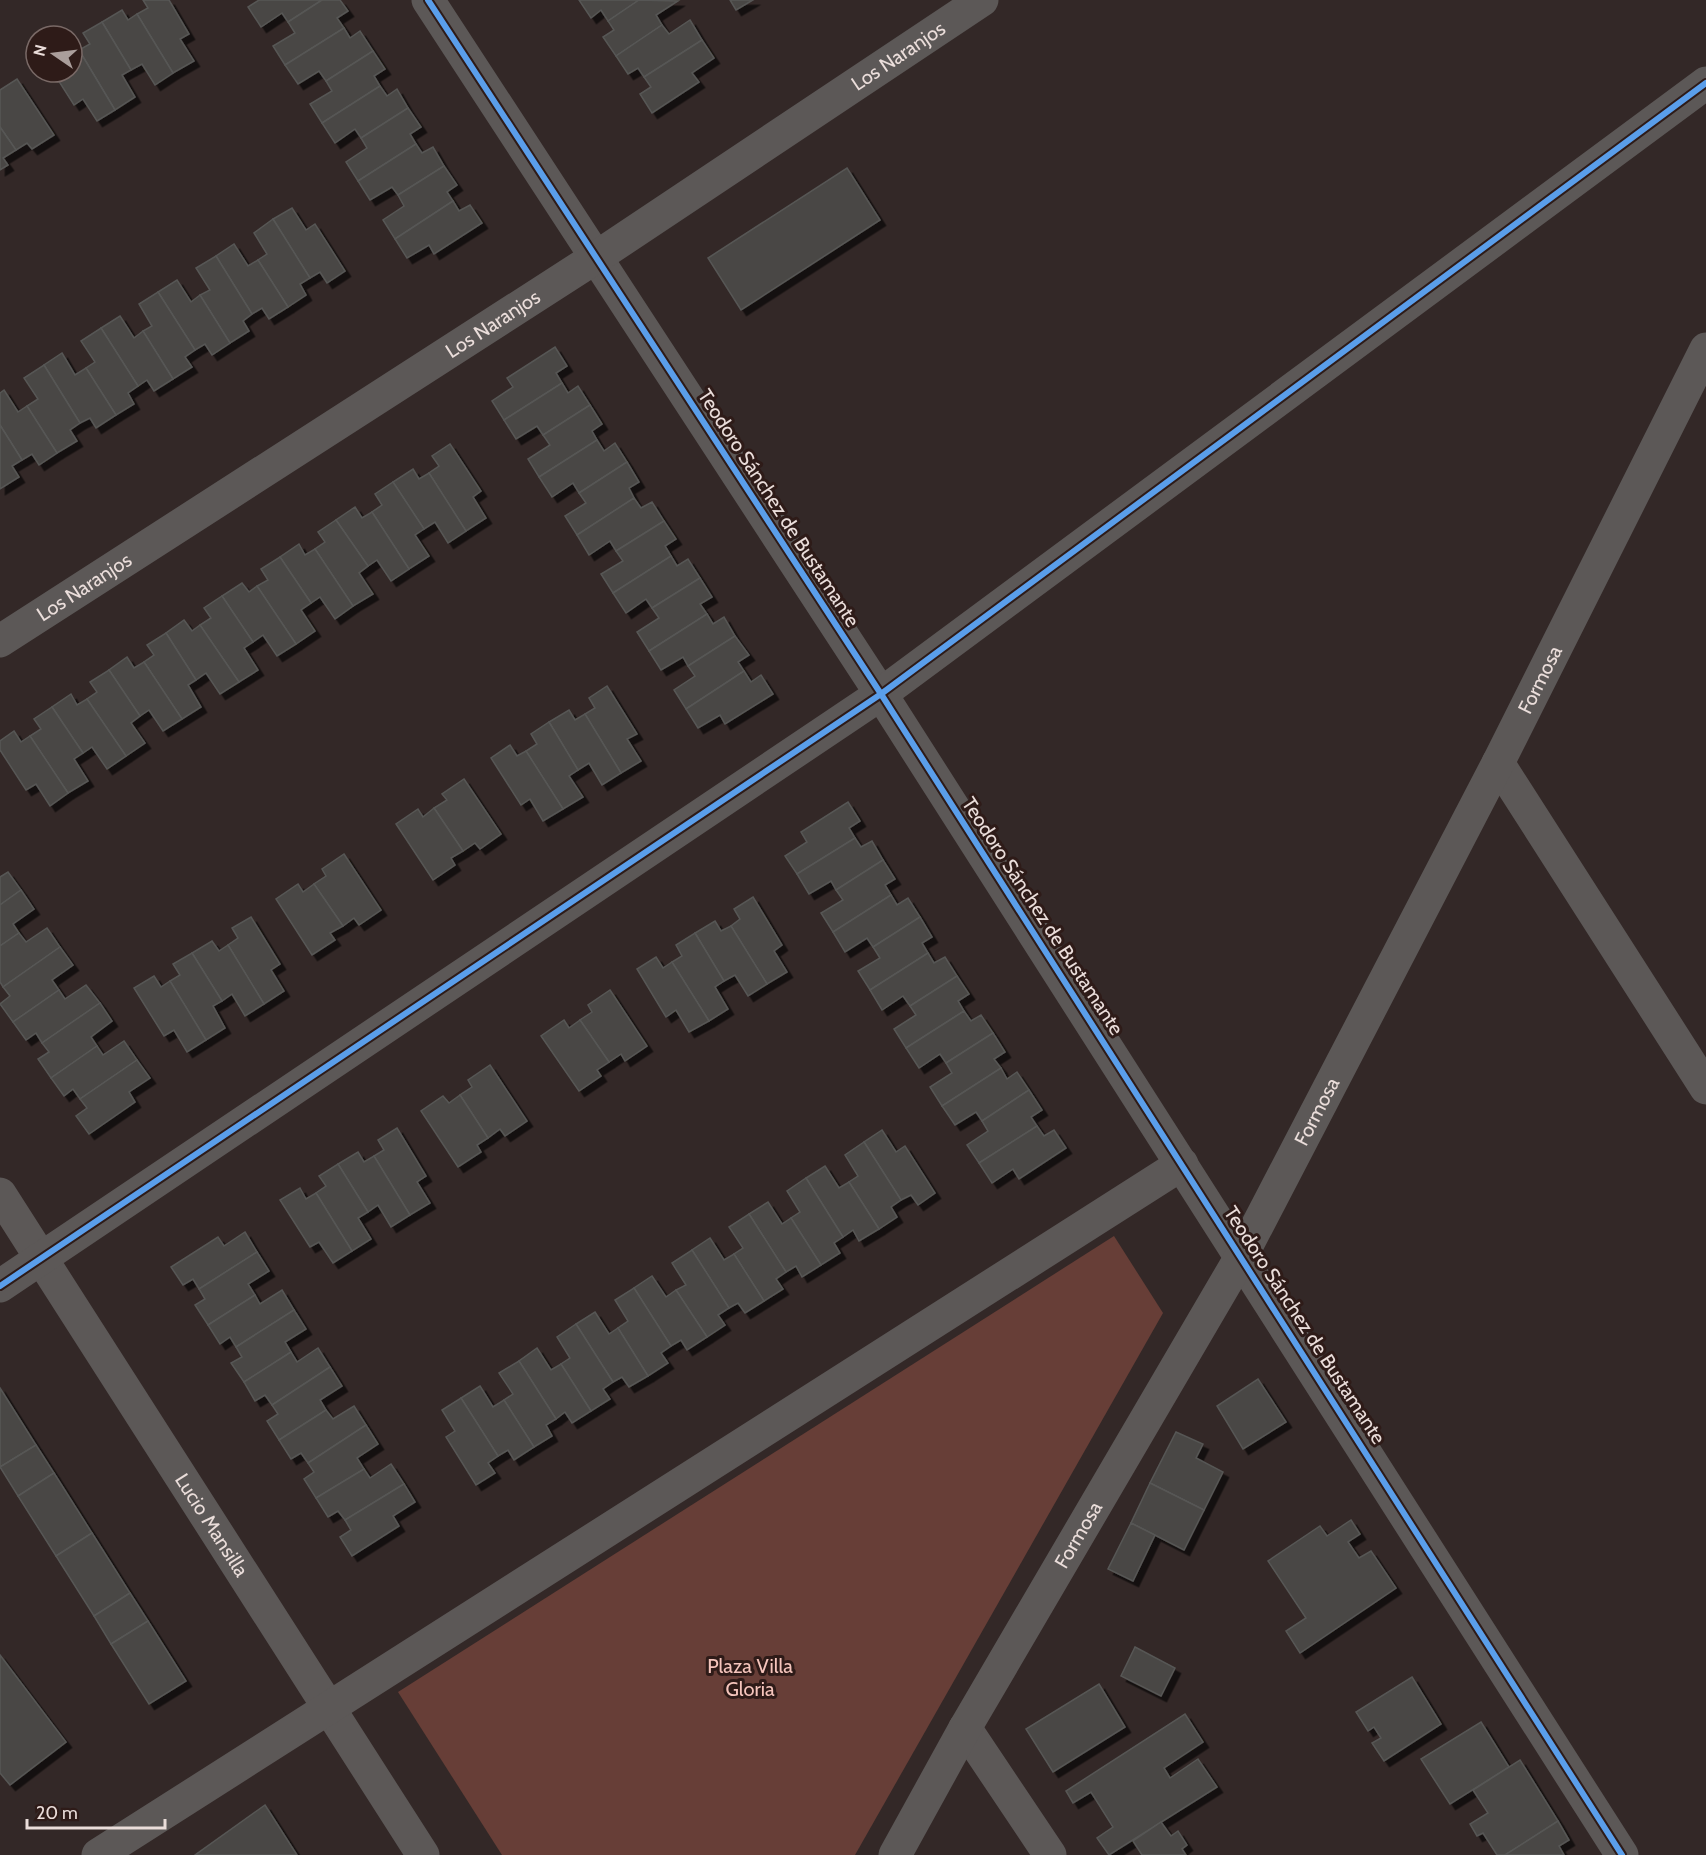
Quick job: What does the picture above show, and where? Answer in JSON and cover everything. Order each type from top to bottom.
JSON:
[{"type":"street","name":"Teodoro Sánchez de Bustamante","points":[[428,0],[881,694],[1242,1255],[1622,1855]]},
{"type":"street","name":"Los Naranjos","points":[[0,641],[595,258],[982,0]]},
{"type":"street","points":[[0,1286],[42,1260],[881,694],[1706,83]]},
{"type":"street","name":"Formosa","points":[[895,1855],[965,1728],[1242,1255],[1498,763],[1706,349]]},
{"type":"street","points":[[1498,763],[1706,1088]]},
{"type":"street","points":[[98,1855],[1182,1164]]},
{"type":"street","name":"Lucio Mansilla","points":[[0,1194],[423,1855]]},
{"type":"street","points":[[965,1728],[1050,1855]]},
{"type":"green space","name":"Plaza Villa Gloria","points":[[1114,1236],[1163,1313],[855,1855],[502,1855],[398,1692]]},
{"type":"building","points":[[143,0],[169,0],[189,34],[180,39],[194,61],[173,73],[137,14],[148,8]]},
{"type":"building","points":[[259,0],[322,0],[288,22],[282,13],[261,27],[248,7]]},
{"type":"building","points":[[322,0],[340,0],[348,11],[337,18],[344,28],[285,65],[273,46],[295,33],[288,22]]},
{"type":"building","points":[[579,0],[639,0],[608,21],[601,10],[591,18]]},
{"type":"building","points":[[639,0],[678,1],[656,15],[662,25],[616,56],[603,37],[614,30],[608,21]]},
{"type":"building","points":[[730,0],[753,0],[736,10]]},
{"type":"building","points":[[122,10],[128,20],[137,14],[173,73],[155,85],[142,64],[131,70],[102,22]]},
{"type":"building","points":[[690,20],[702,40],[644,77],[638,68],[628,74],[616,56],[662,25],[669,34]]},
{"type":"building","points":[[102,22],[131,70],[122,75],[135,97],[115,110],[84,58],[84,47],[90,44],[84,32]]},
{"type":"building","points":[[344,28],[350,38],[360,31],[373,51],[326,81],[319,71],[298,84],[285,65]]},
{"type":"building","points":[[702,40],[714,58],[692,73],[699,82],[652,113],[640,94],[651,87],[644,77]]},
{"type":"building","points":[[373,51],[385,69],[374,76],[380,86],[322,123],[310,104],[332,91],[326,81]]},
{"type":"building","points":[[84,58],[115,110],[97,121],[83,99],[74,105],[61,84],[84,84]]},
{"type":"building","points":[[17,79],[54,135],[32,149],[27,143],[16,150],[0,127],[0,90]]},
{"type":"building","points":[[380,86],[387,96],[397,89],[408,108],[361,138],[355,129],[335,143],[322,123]]},
{"type":"building","points":[[408,108],[421,127],[410,134],[416,144],[358,181],[346,162],[367,148],[361,138]]},
{"type":"building","points":[[0,127],[16,150],[3,158],[8,165],[0,170]]},
{"type":"building","points":[[416,144],[422,153],[433,147],[444,166],[398,195],[392,187],[370,200],[358,181]]},
{"type":"building","points":[[444,166],[457,185],[447,192],[453,201],[395,239],[383,220],[404,206],[398,195]]},
{"type":"building","points":[[847,168],[880,220],[741,310],[708,258]]},
{"type":"building","points":[[453,201],[459,211],[470,205],[482,223],[434,254],[429,245],[407,258],[395,239]]},
{"type":"building","points":[[292,208],[306,230],[315,224],[345,271],[327,283],[320,272],[310,278],[273,219]]},
{"type":"building","points":[[273,219],[310,278],[300,284],[306,295],[288,307],[258,260],[267,254],[254,233]]},
{"type":"building","points":[[234,244],[248,266],[258,260],[288,307],[269,319],[262,308],[252,314],[216,256]]},
{"type":"building","points":[[216,256],[252,314],[243,321],[249,331],[230,343],[200,295],[210,290],[196,268]]},
{"type":"building","points":[[177,280],[191,302],[200,295],[230,343],[212,355],[205,344],[195,350],[158,292]]},
{"type":"building","points":[[158,292],[195,350],[185,357],[192,367],[173,379],[143,331],[152,326],[139,304]]},
{"type":"building","points":[[120,316],[134,338],[143,331],[173,379],[154,391],[147,380],[138,386],[101,328]]},
{"type":"building","points":[[101,328],[138,386],[128,393],[134,404],[116,415],[86,368],[95,362],[81,341]]},
{"type":"building","points":[[555,347],[567,366],[556,373],[562,383],[504,420],[492,401],[513,387],[507,378]]},
{"type":"building","points":[[62,353],[75,375],[86,368],[116,415],[96,428],[90,418],[80,423],[44,365]]},
{"type":"building","points":[[44,365],[80,423],[70,430],[77,441],[57,453],[27,406],[38,399],[24,378]]},
{"type":"building","points":[[562,383],[568,393],[578,386],[590,405],[543,435],[537,426],[516,439],[504,420]]},
{"type":"building","points":[[4,390],[18,412],[27,406],[57,453],[39,465],[32,454],[22,460],[0,425],[0,393]]},
{"type":"building","points":[[590,405],[602,424],[592,431],[597,440],[539,477],[528,459],[550,445],[543,435]]},
{"type":"building","points":[[0,425],[22,460],[12,466],[19,477],[0,489]]},
{"type":"building","points":[[597,440],[604,451],[615,443],[627,462],[579,493],[573,483],[552,497],[539,477]]},
{"type":"building","points":[[450,444],[481,491],[473,497],[486,518],[466,531],[429,473],[439,466],[432,456]]},
{"type":"building","points":[[627,462],[639,482],[629,488],[634,498],[577,535],[565,516],[586,503],[579,493]]},
{"type":"building","points":[[413,469],[419,479],[429,473],[466,531],[448,543],[435,522],[424,529],[393,482]]},
{"type":"building","points":[[393,482],[424,529],[415,535],[429,556],[409,569],[372,512],[382,505],[375,494]]},
{"type":"building","points":[[634,498],[641,508],[652,502],[664,521],[616,551],[610,541],[589,555],[577,535]]},
{"type":"building","points":[[355,507],[362,518],[372,512],[409,569],[391,581],[377,560],[368,566],[336,520]]},
{"type":"building","points":[[336,520],[368,566],[359,573],[373,594],[353,606],[315,549],[325,542],[318,532]]},
{"type":"building","points":[[664,521],[676,539],[665,546],[671,556],[613,593],[601,574],[623,561],[616,551]]},
{"type":"building","points":[[299,544],[305,555],[315,549],[353,606],[335,619],[320,597],[311,603],[280,557]]},
{"type":"building","points":[[671,556],[677,566],[688,559],[700,578],[652,608],[646,599],[626,613],[613,593]]},
{"type":"building","points":[[280,557],[311,603],[301,610],[315,631],[296,644],[257,586],[268,580],[261,569]]},
{"type":"building","points":[[700,578],[712,597],[700,604],[707,614],[649,651],[637,632],[659,618],[652,608]]},
{"type":"building","points":[[242,583],[249,592],[257,586],[296,644],[277,656],[263,635],[253,642],[222,596]]},
{"type":"building","points":[[222,596],[253,642],[244,648],[258,670],[239,682],[200,625],[211,618],[204,608]]},
{"type":"building","points":[[707,614],[713,624],[724,617],[735,636],[688,666],[683,657],[661,670],[649,651]]},
{"type":"building","points":[[184,620],[192,631],[200,625],[239,682],[220,694],[206,673],[196,680],[166,633]]},
{"type":"building","points":[[166,633],[196,680],[188,685],[201,707],[182,719],[144,662],[154,655],[147,645]]},
{"type":"building","points":[[735,636],[749,655],[738,662],[744,671],[686,709],[674,690],[695,676],[688,666]]},
{"type":"building","points":[[127,657],[134,668],[144,662],[182,719],[163,731],[149,710],[140,716],[109,670]]},
{"type":"building","points":[[109,670],[140,716],[131,723],[145,743],[126,756],[87,699],[97,692],[90,682]]},
{"type":"building","points":[[744,671],[751,682],[761,675],[773,694],[725,724],[720,715],[698,728],[686,709]]},
{"type":"building","points":[[607,686],[637,734],[627,739],[641,761],[621,773],[585,714],[595,708],[589,698]]},
{"type":"building","points":[[71,694],[77,705],[87,699],[126,756],[107,769],[92,747],[83,753],[52,707]]},
{"type":"building","points":[[52,707],[83,753],[74,759],[88,781],[68,793],[30,736],[41,729],[34,719]]},
{"type":"building","points":[[569,710],[575,720],[585,714],[621,773],[602,785],[589,763],[578,770],[549,722]]},
{"type":"building","points":[[549,722],[578,770],[569,776],[583,797],[563,809],[526,751],[537,744],[531,734]]},
{"type":"building","points":[[14,731],[21,742],[30,736],[68,793],[50,806],[36,784],[26,790],[0,750],[0,741]]},
{"type":"building","points":[[510,745],[517,756],[526,751],[563,809],[543,821],[530,799],[521,805],[491,758]]},
{"type":"building","points":[[464,779],[501,834],[480,849],[475,843],[463,851],[434,808],[447,800],[442,794]]},
{"type":"building","points":[[848,802],[860,821],[849,828],[855,838],[797,874],[785,856],[807,842],[801,832]]},
{"type":"building","points":[[434,808],[463,851],[451,858],[455,865],[433,880],[396,824],[418,809],[423,817]]},
{"type":"building","points":[[855,838],[861,847],[872,841],[883,860],[836,890],[831,881],[809,894],[797,874]]},
{"type":"building","points":[[344,854],[381,910],[359,925],[354,918],[343,926],[314,884],[326,876],[322,869]]},
{"type":"building","points":[[883,860],[895,879],[885,885],[891,895],[833,932],[821,913],[843,900],[836,890]]},
{"type":"building","points":[[8,872],[21,890],[0,905],[0,877]]},
{"type":"building","points":[[298,884],[303,892],[314,884],[343,926],[330,933],[335,940],[312,955],[276,899]]},
{"type":"building","points":[[21,890],[34,909],[13,924],[19,933],[0,946],[0,905]]},
{"type":"building","points":[[891,895],[897,905],[908,898],[920,917],[873,947],[867,938],[845,952],[833,932]]},
{"type":"building","points":[[753,897],[782,945],[774,951],[787,972],[767,984],[731,926],[740,919],[734,909]]},
{"type":"building","points":[[251,917],[280,964],[271,970],[284,991],[264,1004],[228,945],[238,938],[232,928]]},
{"type":"building","points":[[920,917],[932,937],[922,943],[928,953],[870,990],[858,971],[880,958],[873,947]]},
{"type":"building","points":[[715,921],[721,931],[731,926],[767,984],[748,996],[735,975],[724,981],[695,933]]},
{"type":"building","points":[[47,928],[60,947],[3,987],[0,982],[0,946],[19,933],[26,942]]},
{"type":"building","points":[[695,933],[724,981],[715,987],[728,1009],[709,1021],[672,962],[682,956],[676,945]]},
{"type":"building","points":[[212,941],[219,951],[228,945],[264,1004],[245,1016],[232,994],[222,1001],[192,953]]},
{"type":"building","points":[[60,947],[73,965],[52,980],[59,990],[13,1022],[0,1004],[10,996],[3,987]]},
{"type":"building","points":[[192,953],[222,1001],[213,1006],[225,1028],[206,1040],[170,981],[180,975],[173,964]]},
{"type":"building","points":[[928,953],[934,963],[945,957],[957,976],[910,1006],[903,996],[882,1010],[870,990]]},
{"type":"building","points":[[656,957],[663,968],[672,962],[709,1021],[689,1032],[676,1010],[666,1017],[637,969]]},
{"type":"building","points":[[154,976],[161,987],[170,981],[206,1040],[187,1052],[174,1030],[164,1036],[134,988]]},
{"type":"building","points":[[957,976],[969,994],[958,1001],[964,1011],[906,1048],[894,1029],[916,1015],[910,1006]]},
{"type":"building","points":[[86,985],[100,1003],[42,1043],[36,1033],[26,1040],[13,1022],[59,990],[65,999]]},
{"type":"building","points":[[610,990],[647,1046],[625,1061],[621,1054],[609,1062],[580,1020],[592,1012],[588,1005]]},
{"type":"building","points":[[100,1003],[112,1021],[91,1037],[97,1046],[51,1078],[38,1059],[49,1052],[42,1043]]},
{"type":"building","points":[[964,1011],[971,1021],[981,1015],[993,1033],[946,1063],[940,1054],[919,1068],[906,1048]]},
{"type":"building","points":[[564,1020],[569,1028],[580,1020],[609,1062],[597,1070],[601,1076],[579,1091],[541,1036]]},
{"type":"building","points":[[993,1033],[1005,1052],[994,1059],[1001,1068],[942,1106],[930,1087],[952,1073],[946,1063]]},
{"type":"building","points":[[124,1041],[137,1060],[80,1099],[73,1089],[64,1096],[51,1078],[97,1046],[103,1055]]},
{"type":"building","points":[[137,1060],[150,1078],[129,1092],[135,1102],[89,1134],[76,1116],[87,1108],[80,1099]]},
{"type":"building","points":[[490,1065],[527,1121],[505,1136],[500,1129],[488,1138],[460,1095],[472,1087],[468,1080]]},
{"type":"building","points":[[1001,1068],[1007,1079],[1017,1072],[1029,1090],[982,1121],[976,1112],[955,1125],[942,1106]]},
{"type":"building","points":[[1029,1090],[1042,1110],[1031,1117],[1037,1126],[979,1163],[967,1145],[988,1131],[982,1121]]},
{"type":"building","points":[[460,1095],[488,1138],[477,1145],[481,1152],[458,1167],[421,1111],[443,1096],[449,1103]]},
{"type":"building","points":[[1037,1126],[1044,1136],[1054,1130],[1066,1148],[1019,1179],[1013,1169],[992,1183],[979,1163]]},
{"type":"building","points":[[397,1128],[426,1176],[417,1182],[430,1203],[410,1215],[374,1156],[384,1150],[378,1140]]},
{"type":"building","points":[[882,1130],[896,1152],[905,1146],[935,1193],[918,1205],[911,1195],[901,1200],[864,1142]]},
{"type":"building","points":[[864,1142],[901,1200],[891,1207],[897,1217],[879,1229],[849,1182],[858,1176],[845,1155]]},
{"type":"building","points":[[358,1152],[364,1162],[374,1156],[410,1215],[391,1227],[378,1205],[368,1212],[338,1164]]},
{"type":"building","points":[[338,1164],[368,1212],[358,1218],[371,1239],[352,1251],[316,1193],[326,1186],[319,1176]]},
{"type":"building","points":[[825,1166],[839,1188],[849,1182],[879,1229],[859,1241],[853,1230],[843,1237],[806,1178]]},
{"type":"building","points":[[806,1178],[843,1237],[834,1243],[840,1253],[821,1265],[791,1218],[800,1212],[787,1191]]},
{"type":"building","points":[[300,1188],[306,1199],[316,1193],[352,1251],[333,1263],[319,1242],[310,1247],[280,1200]]},
{"type":"building","points":[[768,1202],[782,1224],[791,1218],[821,1265],[802,1277],[796,1266],[786,1272],[749,1214]]},
{"type":"building","points":[[749,1214],[786,1272],[776,1279],[783,1289],[764,1301],[734,1254],[743,1248],[729,1227]]},
{"type":"building","points":[[245,1232],[257,1252],[199,1289],[193,1279],[183,1285],[171,1267],[218,1237],[224,1246]]},
{"type":"building","points":[[710,1238],[724,1260],[734,1254],[764,1301],[745,1313],[738,1303],[729,1308],[692,1250]]},
{"type":"building","points":[[692,1250],[729,1308],[718,1315],[725,1325],[707,1337],[676,1290],[686,1285],[672,1263]]},
{"type":"building","points":[[257,1252],[269,1271],[248,1284],[255,1295],[208,1325],[195,1305],[205,1299],[199,1289]]},
{"type":"building","points":[[652,1276],[666,1297],[676,1290],[707,1337],[687,1350],[681,1340],[671,1346],[634,1288]]},
{"type":"building","points":[[634,1288],[671,1346],[661,1353],[668,1363],[648,1376],[618,1328],[628,1321],[615,1300]]},
{"type":"building","points":[[282,1290],[294,1310],[236,1347],[230,1337],[220,1344],[208,1325],[255,1295],[260,1304]]},
{"type":"building","points":[[294,1310],[306,1329],[285,1342],[291,1352],[244,1382],[231,1363],[242,1357],[236,1347]]},
{"type":"building","points":[[595,1312],[609,1334],[618,1328],[648,1376],[629,1387],[622,1377],[613,1382],[576,1324]]},
{"type":"building","points":[[576,1324],[613,1382],[603,1389],[610,1399],[591,1411],[561,1364],[570,1358],[557,1337]]},
{"type":"building","points":[[318,1348],[330,1367],[272,1405],[265,1395],[255,1401],[244,1382],[291,1352],[297,1362]]},
{"type":"building","points":[[537,1348],[551,1370],[561,1364],[591,1411],[572,1423],[565,1412],[556,1419],[519,1361]]},
{"type":"building","points":[[519,1361],[556,1419],[546,1425],[552,1436],[534,1447],[504,1400],[513,1394],[499,1373]]},
{"type":"building","points":[[330,1367],[342,1386],[320,1400],[326,1410],[279,1440],[267,1421],[278,1414],[272,1405]]},
{"type":"building","points":[[1258,1379],[1286,1422],[1243,1449],[1217,1406]]},
{"type":"building","points":[[480,1386],[493,1407],[504,1400],[534,1447],[514,1460],[508,1450],[498,1456],[461,1398]]},
{"type":"building","points":[[0,1388],[36,1445],[0,1467]]},
{"type":"building","points":[[461,1398],[498,1456],[488,1463],[495,1473],[476,1485],[446,1437],[455,1431],[442,1410]]},
{"type":"building","points":[[354,1406],[366,1425],[308,1463],[301,1453],[291,1459],[279,1440],[326,1410],[333,1419]]},
{"type":"building","points":[[366,1425],[378,1444],[357,1458],[364,1469],[316,1498],[304,1479],[314,1472],[308,1463]]},
{"type":"building","points":[[1176,1432],[1203,1444],[1196,1458],[1223,1472],[1204,1510],[1150,1483]]},
{"type":"building","points":[[36,1445],[54,1473],[18,1496],[0,1467]]},
{"type":"building","points":[[391,1464],[404,1484],[345,1520],[338,1511],[328,1517],[316,1498],[364,1469],[370,1478]]},
{"type":"building","points":[[54,1473],[92,1533],[56,1556],[18,1496]]},
{"type":"building","points":[[1150,1483],[1204,1510],[1184,1550],[1131,1523]]},
{"type":"building","points":[[404,1484],[415,1502],[393,1516],[399,1526],[352,1556],[340,1537],[351,1530],[345,1520]]},
{"type":"building","points":[[1351,1520],[1360,1534],[1348,1542],[1359,1558],[1371,1551],[1396,1588],[1300,1653],[1286,1631],[1306,1618],[1268,1561],[1320,1526],[1327,1536]]},
{"type":"building","points":[[1131,1523],[1155,1535],[1133,1581],[1108,1569]]},
{"type":"building","points":[[92,1533],[130,1593],[94,1616],[56,1556]]},
{"type":"building","points":[[130,1593],[148,1621],[111,1644],[94,1616]]},
{"type":"building","points":[[148,1621],[186,1681],[149,1704],[111,1644]]},
{"type":"building","points":[[1135,1647],[1175,1668],[1161,1696],[1121,1676]]},
{"type":"building","points":[[0,1655],[66,1742],[10,1785],[0,1773]]},
{"type":"building","points":[[1412,1677],[1441,1724],[1384,1761],[1372,1743],[1381,1738],[1374,1727],[1368,1731],[1356,1712]]},
{"type":"building","points":[[1099,1684],[1125,1727],[1053,1772],[1026,1729]]},
{"type":"building","points":[[1185,1714],[1203,1742],[1164,1768],[1170,1778],[1198,1759],[1217,1787],[1109,1855],[1097,1838],[1113,1827],[1091,1792],[1073,1803],[1066,1791]]},
{"type":"building","points":[[1481,1722],[1509,1767],[1450,1804],[1421,1759]]},
{"type":"building","points":[[1520,1760],[1558,1821],[1505,1855],[1497,1855],[1483,1833],[1477,1836],[1470,1824],[1488,1813],[1473,1790]]},
{"type":"building","points":[[265,1805],[297,1855],[195,1855]]},
{"type":"building","points":[[1558,1821],[1569,1840],[1559,1846],[1564,1855],[1505,1855]]},
{"type":"building","points":[[1161,1822],[1171,1836],[1178,1831],[1187,1845],[1182,1849],[1186,1855],[1142,1855],[1133,1841]]},
{"type":"cycle path","points":[[428,0],[881,694],[1622,1855]]},
{"type":"cycle path","points":[[0,1286],[881,694],[1706,83]]}]
